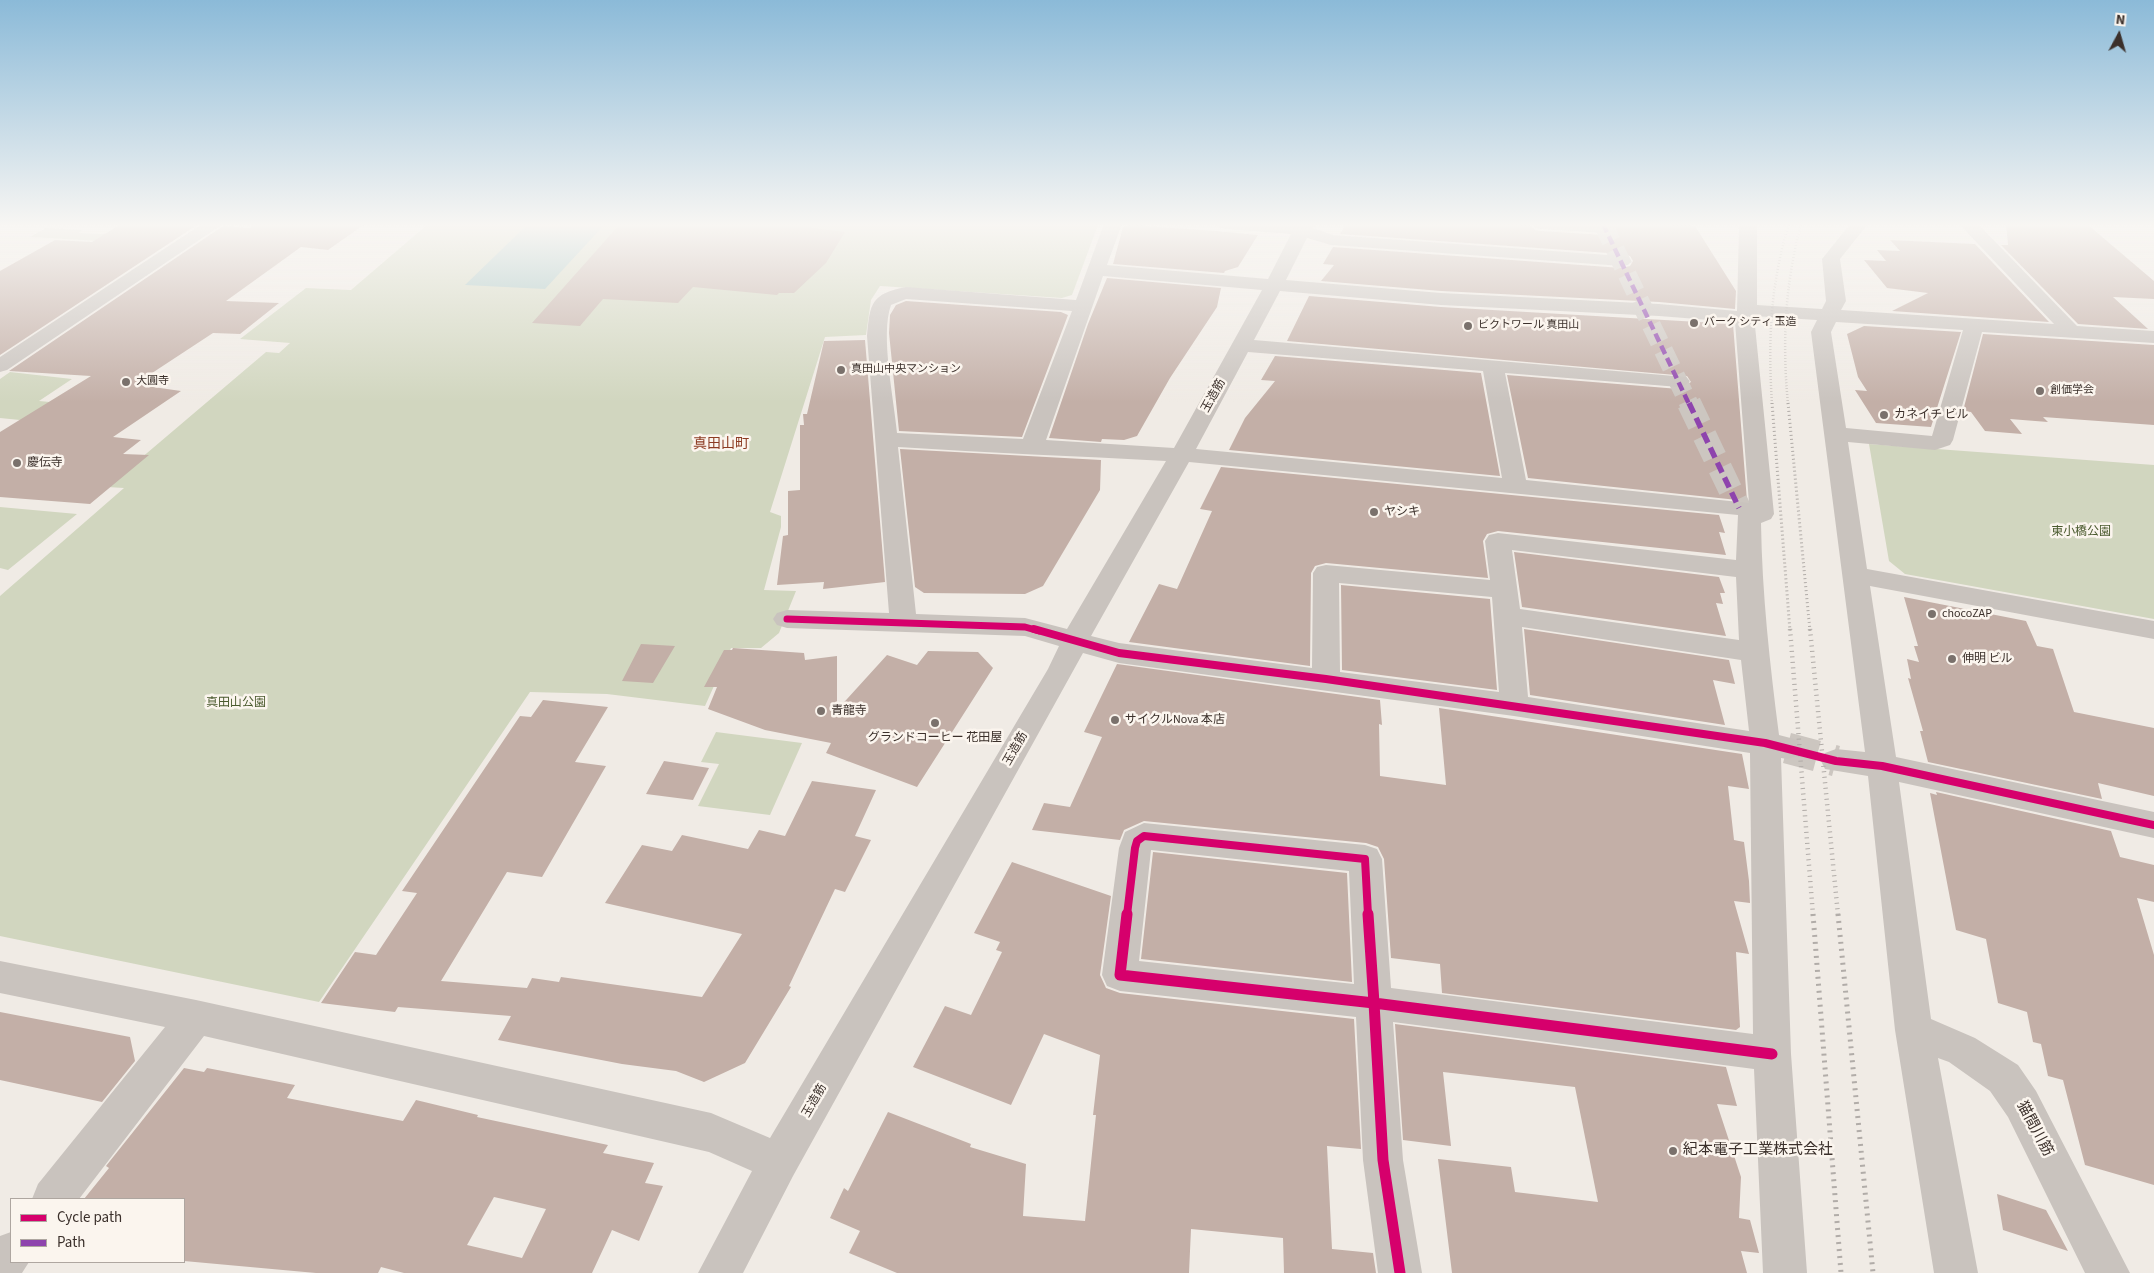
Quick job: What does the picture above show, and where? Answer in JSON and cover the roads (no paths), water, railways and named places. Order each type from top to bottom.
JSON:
[{"type":"street","points":[[0,366],[124,283]]},
{"type":"street","points":[[1032,446],[1092,283]]},
{"type":"street","points":[[1245,283],[1441,300],[1472,299],[1745,314],[1828,315],[2154,337]]},
{"type":"street","points":[[1746,283],[1745,314],[1762,514]]},
{"type":"street","points":[[1834,283],[1836,301],[1821,332],[1882,766],[1914,1030],[1956,1273]]},
{"type":"street","points":[[2025,283],[2072,332]]},
{"type":"street","name":"玉造筋","points":[[720,1273],[779,1162],[1057,677],[1075,640],[1274,286]]},
{"type":"street","points":[[903,623],[877,336],[880,308],[886,297],[906,293],[1084,306]]},
{"type":"street","points":[[1836,434],[1935,443],[1942,440],[1974,326]]},
{"type":"street","points":[[1241,345],[1679,380]]},
{"type":"street","points":[[1493,366],[1515,486]]},
{"type":"street","points":[[886,440],[1004,448],[1032,446],[1181,454],[1739,508],[1762,514]]},
{"type":"street","points":[[1762,514],[1750,519],[1749,570],[1754,652],[1776,745],[1772,1054],[1785,1273]]},
{"type":"street","points":[[1514,705],[1506,603],[1498,541],[1749,570]]},
{"type":"street","points":[[1326,679],[1326,573],[1506,603],[1754,652]]},
{"type":"street","points":[[1856,575],[2154,630]]},
{"type":"street","points":[[787,619],[1025,627],[1119,653],[1514,705],[1776,745]]},
{"type":"street","points":[[1836,761],[1882,766],[2154,824]]},
{"type":"street","points":[[1400,1273],[1383,1160],[1374,1002],[1365,859],[1144,836],[1137,841],[1120,974],[1374,1002],[1772,1054]]},
{"type":"street","points":[[0,977],[196,1017],[711,1133],[779,1162]]},
{"type":"street","points":[[54,1198],[196,1017]]},
{"type":"street","name":"猫間川筋","points":[[1914,1030],[1962,1050],[2004,1078],[2022,1104],[2108,1273]]},
{"type":"street","points":[[0,1267],[10,1254]]},
{"type":"water","points":[[467,283],[550,283],[545,289],[465,285]]},
{"type":"tunnel","points":[[1631,283],[1689,404]]},
{"type":"tunnel","points":[[1689,403],[1739,508]]},
{"type":"tunnel","points":[[1787,748],[1836,761]]},
{"type":"railway","points":[[1772,404],[1770,359],[1775,283]]},
{"type":"railway","points":[[1788,404],[1785,336],[1789,283]]},
{"type":"railway","points":[[1772,403],[1790,631]]},
{"type":"railway","points":[[1788,403],[1810,631]]},
{"type":"railway","points":[[1790,629],[1813,915]]},
{"type":"railway","points":[[1810,629],[1838,915]]},
{"type":"railway","points":[[1813,914],[1841,1273]]},
{"type":"railway","points":[[1838,914],[1873,1273]]},
{"type":"place","name":"バーク シティ 玉造","points":[[1694,323]]},
{"type":"place","name":"ビクトワール 真田山","points":[[1468,326]]},
{"type":"place","name":"真田山中央マンション","points":[[841,370]]},
{"type":"place","name":"大圓寺","points":[[126,382]]},
{"type":"place","name":"創価学会","points":[[2040,391]]},
{"type":"place","name":"カネイチ ビル","points":[[1884,415]]},
{"type":"place","name":"慶伝寺","points":[[17,463]]},
{"type":"place","name":"ヤシキ","points":[[1374,512]]},
{"type":"place","name":"chocoZAP","points":[[1932,614]]},
{"type":"place","name":"伸明 ビル","points":[[1952,659]]},
{"type":"place","name":"青龍寺","points":[[821,711]]},
{"type":"place","name":"サイクルNova 本店","points":[[1115,720]]},
{"type":"place","name":"グランドコーヒー 花田屋","points":[[935,723]]},
{"type":"place","name":"紀本電子工業株式会社","points":[[1673,1151]]},
{"type":"district","name":"真田山町","points":[[721,445]]},
{"type":"park label","name":"東小橋公園","points":[[2081,532]]},
{"type":"park label","name":"真田山公園","points":[[236,703]]}]
